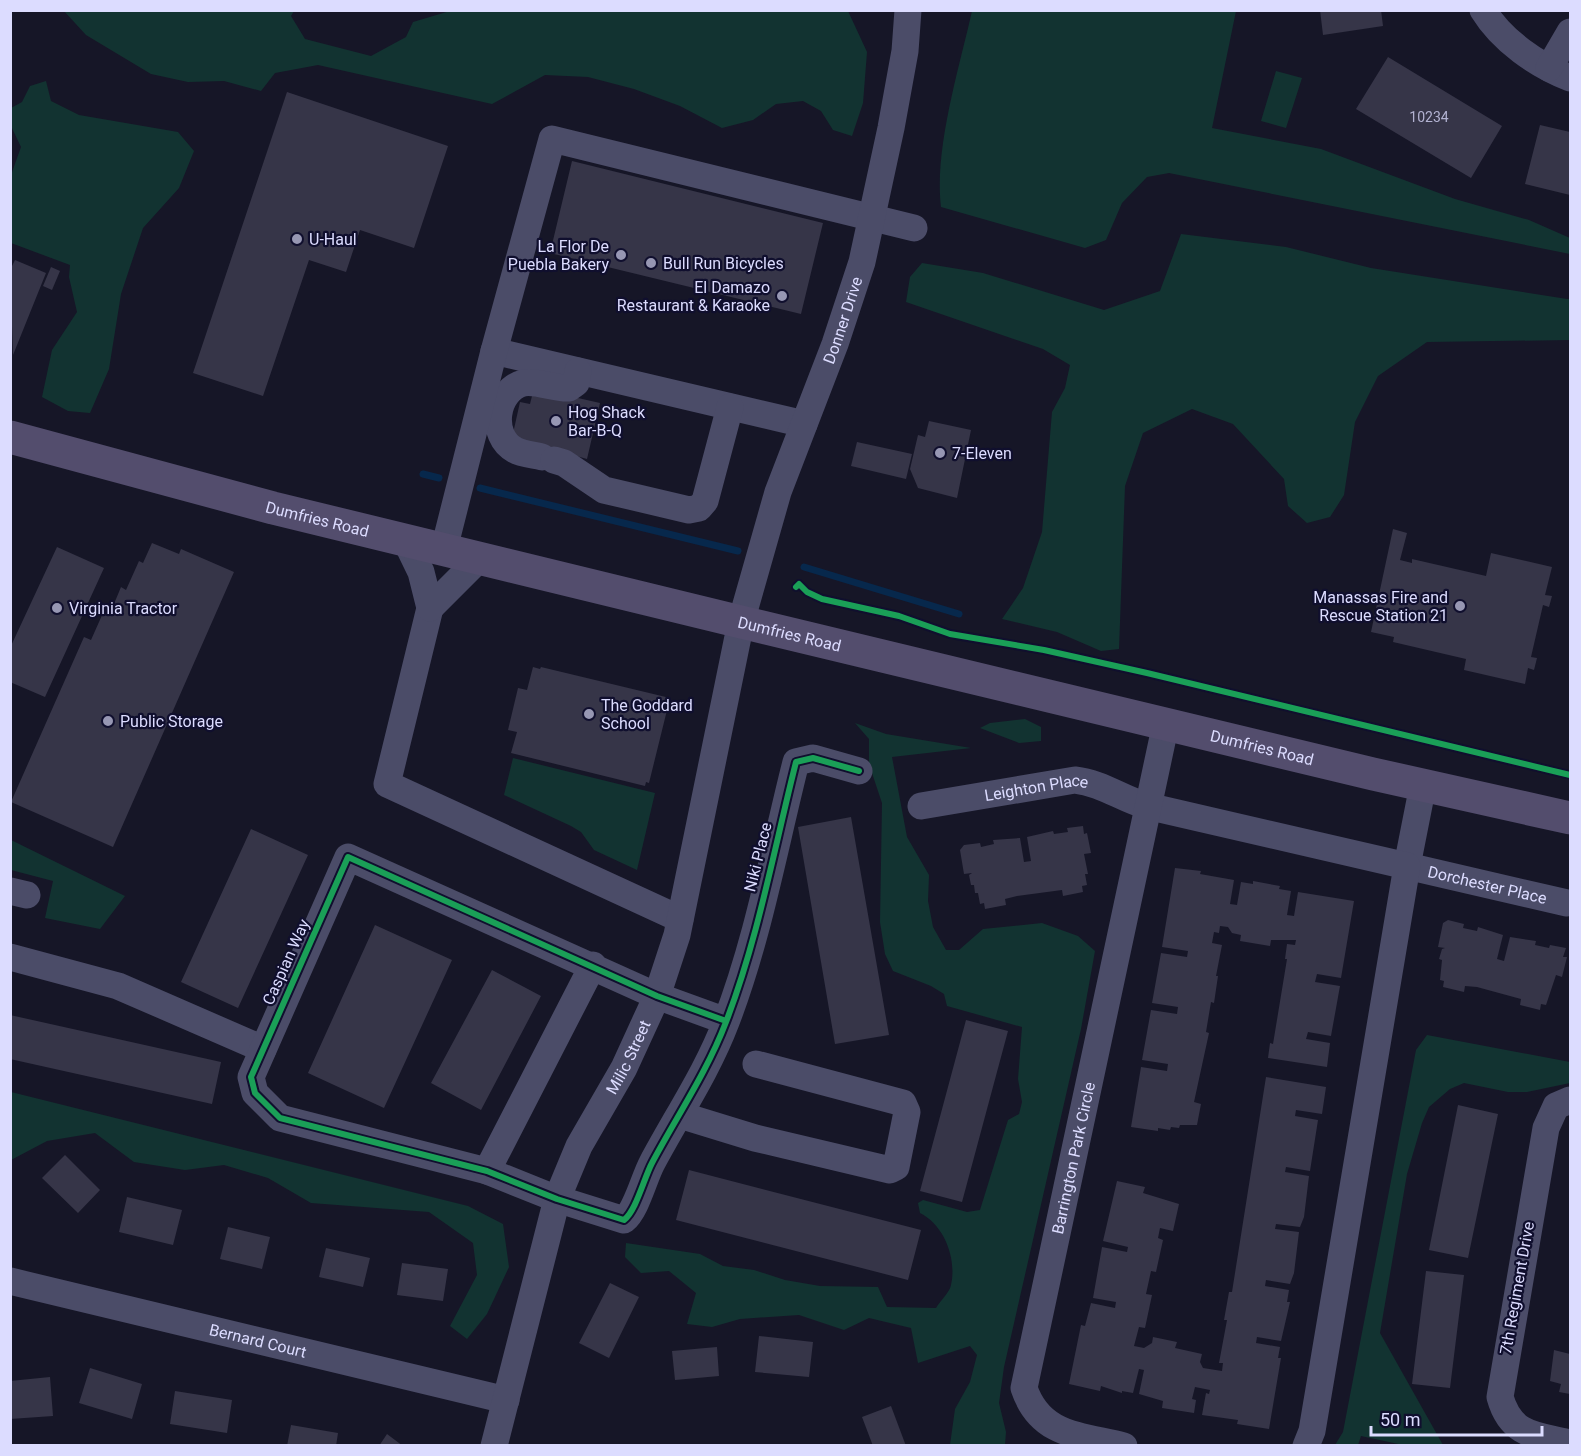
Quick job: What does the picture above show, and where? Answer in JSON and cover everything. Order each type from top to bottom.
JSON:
[{"type":"main road","name":"Dumfries Road","points":[[10,437],[250,502],[741,622],[1570,818]]},
{"type":"street","name":"Donner Drive","points":[[741,622],[778,492],[842,324],[862,262],[891,128],[908,10]]},
{"type":"street","points":[[1483,10],[1500,32],[1560,73],[1570,32]]},
{"type":"street","points":[[444,549],[494,351],[552,139],[914,228]]},
{"type":"street","points":[[494,351],[804,424]]},
{"type":"street","points":[[578,371],[576,383],[569,388],[523,383],[507,392],[499,410],[498,429],[505,441],[515,450],[564,462],[604,490],[689,510],[699,508],[705,501],[730,406]]},
{"type":"street","points":[[405,539],[421,572],[430,608],[387,784],[680,919]]},
{"type":"street","points":[[430,608],[480,558]]},
{"type":"street","name":"Milic Street","points":[[494,1446],[556,1199],[579,1146],[624,1068],[657,996],[680,919],[741,622]]},
{"type":"street","name":"Barrington Park Circle","points":[[1124,1446],[1060,1438],[1029,1402],[1024,1388],[1166,723]]},
{"type":"street","name":"Niki Place","points":[[556,1199],[624,1220],[630,1215],[644,1180],[712,1055],[726,1021],[745,964],[796,762],[813,758],[859,771]]},
{"type":"street","name":"Leighton Place","points":[[921,806],[1075,780],[1101,786],[1130,801],[1147,806]]},
{"type":"street","points":[[1306,1446],[1312,1431],[1407,866],[1423,785]]},
{"type":"street","points":[[1147,806],[1407,866]]},
{"type":"street","name":"Caspian Way","points":[[556,1199],[487,1171],[280,1118],[255,1093],[251,1077],[348,857],[593,965],[657,996]]},
{"type":"street","name":"Dorchester Place","points":[[1407,866],[1567,903]]},
{"type":"street","points":[[10,957],[118,986],[263,1049]]},
{"type":"street","points":[[487,1171],[593,965]]},
{"type":"street","points":[[657,996],[726,1021]]},
{"type":"street","points":[[680,1115],[755,1138],[890,1170],[896,1167],[907,1112],[903,1103],[756,1064]]},
{"type":"street","name":"7th Regiment Drive","points":[[1570,1100],[1556,1106],[1546,1128],[1500,1397],[1504,1412],[1512,1424],[1525,1432],[1570,1443]]},
{"type":"street","name":"Bernard Court","points":[[10,1281],[506,1400]]},
{"type":"green space","points":[[64,11],[294,11],[291,16],[305,39],[371,56],[406,37],[413,22],[450,11],[848,11],[867,52],[863,103],[852,136],[833,130],[821,111],[803,101],[776,104],[753,120],[722,128],[680,106],[634,89],[588,77],[545,75],[492,104],[318,65],[275,73],[261,91],[224,81],[188,82],[151,74],[86,35]]},
{"type":"green space","points":[[972,11],[1236,11],[1212,128],[1321,149],[1455,199],[1529,220],[1570,238],[1570,254],[1169,173],[1147,177],[1122,203],[1106,240],[1085,248],[941,207],[941,160],[944,135]]},
{"type":"green space","points":[[1276,71],[1302,78],[1286,128],[1261,121]]},
{"type":"green space","points":[[46,81],[51,101],[79,115],[178,132],[194,151],[179,188],[143,228],[121,294],[109,369],[90,413],[68,411],[42,397],[52,350],[77,312],[69,277],[70,265],[11,243],[11,175],[21,147],[11,126],[11,108],[22,102],[30,86]]},
{"type":"green space","points":[[1181,234],[1286,247],[1371,268],[1570,299],[1570,340],[1427,342],[1378,376],[1355,422],[1344,495],[1330,517],[1307,523],[1288,506],[1284,479],[1233,424],[1192,409],[1143,433],[1125,486],[1119,649],[1101,651],[1057,632],[1002,619],[1023,588],[1042,532],[1052,412],[1065,388],[1070,365],[1043,349],[906,302],[910,277],[922,263],[983,273],[1104,310],[1160,291]]},
{"type":"green space","points":[[1025,719],[1041,727],[1041,741],[1019,743],[980,728],[990,723]]},
{"type":"green space","points":[[855,723],[886,734],[971,748],[892,757],[907,837],[929,875],[928,901],[933,927],[946,950],[959,950],[983,929],[1042,923],[1078,936],[1095,951],[1081,1029],[1004,1367],[999,1403],[1006,1432],[1005,1445],[950,1445],[955,1409],[970,1382],[977,1355],[970,1346],[918,1363],[911,1328],[869,1318],[844,1330],[799,1315],[740,1319],[712,1327],[687,1324],[696,1293],[669,1271],[641,1273],[625,1257],[626,1243],[700,1254],[723,1266],[754,1270],[785,1280],[820,1286],[878,1287],[887,1307],[936,1308],[950,1288],[952,1264],[947,1243],[936,1226],[920,1213],[918,1203],[923,1200],[967,1212],[980,1210],[1008,1120],[1019,1114],[1022,1102],[1018,1079],[1022,1027],[947,1006],[944,994],[931,986],[893,971],[885,954],[880,922],[882,803],[869,764],[869,739]]},
{"type":"green space","points":[[513,758],[655,793],[637,870],[594,850],[581,832],[571,826],[504,795]]},
{"type":"green space","points":[[11,840],[125,896],[100,929],[45,918],[53,881],[11,870]]},
{"type":"green space","points":[[1427,1035],[1570,1062],[1570,1083],[1527,1092],[1508,1092],[1464,1083],[1450,1089],[1429,1107],[1407,1174],[1380,1333],[1443,1445],[1403,1445],[1361,1436],[1358,1445],[1335,1445],[1343,1432],[1416,1050]]},
{"type":"green space","points":[[11,1092],[468,1206],[503,1224],[509,1267],[487,1314],[467,1339],[450,1326],[477,1275],[473,1243],[429,1212],[311,1203],[268,1178],[224,1165],[185,1170],[134,1162],[95,1133],[47,1141],[11,1160]]},
{"type":"building","points":[[1320,10],[1381,10],[1383,26],[1323,35]]},
{"type":"building","points":[[1388,57],[1502,126],[1471,178],[1356,109]]},
{"type":"building","name":"U-Haul","points":[[287,92],[448,146],[414,248],[360,230],[346,272],[309,260],[263,396],[193,373]]},
{"type":"building","points":[[1540,125],[1570,132],[1570,195],[1525,184]]},
{"type":"building","points":[[572,161],[823,223],[801,314],[550,253]]},
{"type":"building","points":[[15,260],[46,273],[13,355],[10,270]]},
{"type":"building","points":[[51,267],[60,271],[52,290],[43,286]]},
{"type":"building","name":"Hog Shack Bar-B-Q","points":[[534,388],[600,403],[587,459],[512,438],[520,402],[530,404]]},
{"type":"building","name":"7-Eleven","points":[[929,421],[971,430],[957,498],[918,488],[910,469],[918,435],[925,437]]},
{"type":"building","name":"7-Eleven","points":[[857,442],[912,454],[906,479],[851,466]]},
{"type":"building","name":"Manassas Fire and Rescue Station 21","points":[[1393,529],[1407,533],[1400,560],[1412,563],[1412,559],[1486,576],[1491,553],[1552,567],[1545,595],[1552,596],[1549,607],[1543,605],[1531,657],[1537,658],[1534,670],[1528,668],[1525,684],[1464,670],[1466,659],[1393,642],[1394,637],[1371,632]]},
{"type":"building","name":"Public Storage","points":[[152,543],[179,554],[181,549],[234,572],[113,847],[11,802],[84,637],[91,640],[103,613],[109,616],[121,587],[126,590],[139,561],[143,563]]},
{"type":"building","name":"Virginia Tractor","points":[[57,547],[104,568],[45,697],[10,682],[10,648]]},
{"type":"building","name":"The Goddard School","points":[[533,667],[670,698],[649,783],[646,782],[645,786],[511,753],[517,732],[508,730],[518,688],[527,690]]},
{"type":"building","points":[[851,817],[889,1035],[835,1044],[798,827]]},
{"type":"building","points":[[1083,826],[1084,834],[1087,833],[1091,853],[1084,854],[1088,874],[1085,874],[1087,885],[1082,886],[1083,892],[1063,896],[1062,890],[1017,896],[1005,899],[1006,905],[985,909],[984,903],[980,904],[978,893],[975,893],[974,885],[971,885],[969,875],[972,873],[964,874],[960,850],[964,845],[980,843],[981,847],[994,844],[993,840],[1020,838],[1024,862],[1031,861],[1027,837],[1053,831],[1054,834],[1068,832],[1067,828]]},
{"type":"building","points":[[251,829],[308,855],[238,1008],[181,982]]},
{"type":"building","points":[[1175,868],[1201,871],[1200,874],[1234,880],[1230,904],[1237,905],[1241,882],[1253,884],[1253,881],[1280,886],[1279,889],[1291,891],[1287,915],[1294,916],[1298,892],[1354,901],[1341,978],[1317,974],[1315,982],[1340,986],[1331,1036],[1308,1032],[1306,1039],[1330,1043],[1327,1067],[1268,1058],[1270,1043],[1273,1044],[1287,959],[1285,959],[1287,944],[1295,945],[1296,940],[1271,940],[1270,946],[1240,941],[1241,935],[1232,933],[1228,927],[1220,926],[1219,933],[1214,932],[1212,943],[1222,945],[1214,1003],[1211,1002],[1206,1032],[1209,1033],[1194,1102],[1201,1104],[1197,1125],[1180,1125],[1179,1128],[1171,1127],[1170,1130],[1158,1128],[1158,1131],[1131,1127],[1141,1067],[1167,1071],[1168,1064],[1142,1060],[1151,1010],[1177,1014],[1178,1007],[1152,1003],[1161,953],[1187,957],[1188,951],[1162,947]]},
{"type":"building","points":[[1448,920],[1464,924],[1463,928],[1477,931],[1478,927],[1503,935],[1497,959],[1504,961],[1510,937],[1536,941],[1535,945],[1549,948],[1550,945],[1566,948],[1563,957],[1567,957],[1562,977],[1556,975],[1546,1005],[1541,1004],[1540,1010],[1520,1005],[1521,999],[1477,987],[1465,986],[1464,992],[1443,987],[1444,981],[1440,980],[1442,960],[1439,959],[1442,949],[1445,948],[1438,947],[1443,923]]},
{"type":"building","points":[[375,925],[452,960],[384,1108],[308,1073]]},
{"type":"building","points":[[492,970],[541,996],[481,1110],[431,1083]]},
{"type":"building","points":[[10,1015],[221,1062],[212,1104],[10,1059]]},
{"type":"building","points":[[966,1020],[1008,1031],[962,1202],[920,1191]]},
{"type":"building","points":[[1266,1077],[1326,1087],[1322,1114],[1296,1110],[1295,1116],[1318,1120],[1310,1171],[1286,1167],[1285,1172],[1309,1176],[1304,1217],[1300,1227],[1276,1224],[1275,1229],[1299,1232],[1294,1273],[1290,1284],[1266,1280],[1265,1286],[1289,1290],[1287,1302],[1290,1302],[1281,1341],[1257,1337],[1256,1343],[1280,1347],[1278,1358],[1281,1358],[1269,1429],[1237,1424],[1238,1420],[1202,1415],[1206,1393],[1209,1394],[1210,1390],[1195,1387],[1192,1399],[1196,1400],[1194,1413],[1162,1408],[1163,1401],[1139,1394],[1144,1370],[1139,1369],[1133,1393],[1122,1391],[1122,1393],[1101,1386],[1100,1391],[1069,1384],[1081,1325],[1085,1326],[1091,1303],[1115,1308],[1116,1302],[1093,1298],[1102,1247],[1127,1252],[1128,1247],[1103,1241],[1117,1181],[1145,1187],[1143,1193],[1179,1204],[1173,1231],[1160,1228],[1158,1238],[1163,1240],[1156,1272],[1151,1271],[1146,1294],[1152,1295],[1145,1328],[1139,1327],[1134,1346],[1144,1348],[1152,1343],[1153,1337],[1177,1342],[1175,1348],[1202,1354],[1200,1362],[1203,1368],[1222,1371],[1223,1363],[1219,1363],[1227,1320],[1224,1320],[1229,1292],[1232,1292]]},
{"type":"building","points":[[1458,1105],[1498,1114],[1468,1258],[1429,1250]]},
{"type":"building","points":[[65,1155],[100,1190],[78,1213],[42,1178]]},
{"type":"building","points":[[689,1170],[921,1230],[908,1280],[676,1220]]},
{"type":"building","points":[[127,1197],[182,1210],[173,1245],[119,1232]]},
{"type":"building","points":[[228,1227],[270,1237],[262,1269],[220,1259]]},
{"type":"building","points":[[326,1248],[370,1258],[363,1287],[319,1277]]},
{"type":"building","points":[[402,1263],[448,1269],[443,1301],[397,1295]]},
{"type":"building","points":[[1426,1271],[1464,1275],[1450,1388],[1412,1384]]},
{"type":"building","points":[[610,1283],[639,1297],[609,1358],[579,1343]]},
{"type":"building","points":[[759,1336],[813,1342],[809,1377],[755,1372]]},
{"type":"building","points":[[717,1347],[719,1376],[675,1380],[672,1351]]},
{"type":"building","points":[[1554,1350],[1570,1354],[1570,1394],[1559,1392],[1561,1384],[1550,1381]]},
{"type":"building","points":[[90,1368],[142,1384],[132,1419],[79,1403]]},
{"type":"building","points":[[50,1377],[53,1416],[10,1419],[10,1381]]},
{"type":"building","points":[[175,1391],[232,1400],[227,1433],[170,1424]]},
{"type":"building","points":[[891,1406],[906,1446],[873,1446],[862,1417]]},
{"type":"building","points":[[291,1425],[338,1433],[336,1446],[287,1446]]},
{"type":"building","points":[[387,1434],[403,1446],[379,1446]]},
{"type":"waterway","points":[[423,474],[439,478]]},
{"type":"waterway","points":[[480,488],[738,551]]},
{"type":"waterway","points":[[804,567],[959,614]]},
{"type":"cycle path","points":[[796,587],[799,584],[807,592],[822,599],[899,616],[950,634],[1044,650],[1147,673],[1570,775]]},
{"type":"cycle path","points":[[726,1021],[657,996],[348,857],[251,1077],[255,1093],[280,1118],[487,1171],[557,1199],[624,1220],[636,1202],[652,1163],[701,1076],[726,1022],[756,926],[796,762],[813,758],[859,771]]},
{"type":"place","name":"U-Haul","points":[[297,239]]},
{"type":"place","name":"La Flor De Puebla Bakery","points":[[621,255]]},
{"type":"place","name":"Bull Run Bicycles","points":[[651,263]]},
{"type":"place","name":"El Damazo Restaurant & Karaoke","points":[[782,296]]},
{"type":"place","name":"Hog Shack Bar-B-Q","points":[[556,421]]},
{"type":"place","name":"7-Eleven","points":[[940,453]]},
{"type":"place","name":"Manassas Fire and Rescue Station 21","points":[[1460,606]]},
{"type":"place","name":"Virginia Tractor","points":[[57,608]]},
{"type":"place","name":"The Goddard School","points":[[589,714]]},
{"type":"place","name":"Public Storage","points":[[108,721]]}]
